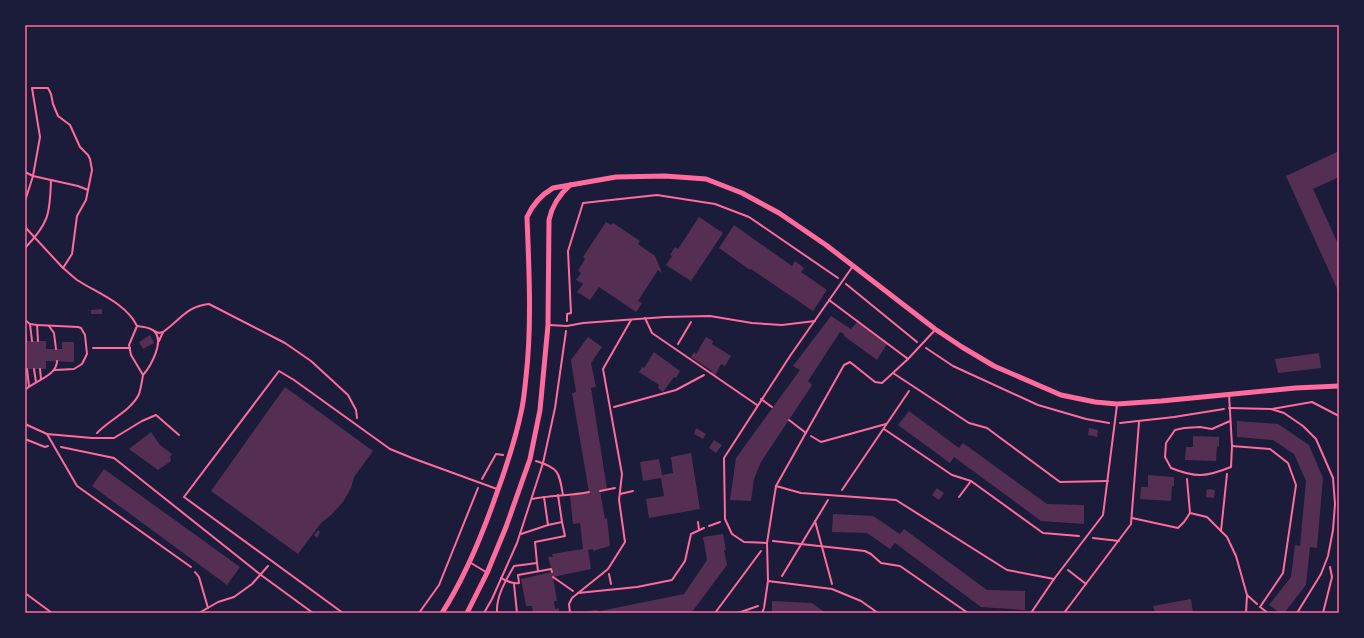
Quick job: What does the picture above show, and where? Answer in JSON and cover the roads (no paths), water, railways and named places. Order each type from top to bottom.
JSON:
[{"type":"street","points":[[442,613],[453,596],[470,563],[510,456],[522,407],[530,322],[527,217],[531,208],[545,192],[553,188],[616,177],[665,176],[706,179],[742,193],[779,213],[853,266],[936,329],[994,366],[1061,395],[1094,402],[1117,404],[1339,386]]},
{"type":"street","points":[[467,613],[487,573],[506,527],[530,459],[540,410],[548,325],[549,220],[551,212],[560,194],[570,184]]},
{"type":"lane","points":[[767,541],[744,542],[732,534],[726,520],[724,458],[761,399],[853,266]]},
{"type":"lane","points":[[829,300],[908,359]]},
{"type":"lane","points":[[548,325],[555,324],[567,326],[583,323],[646,318],[695,316],[710,316],[752,323],[782,325],[815,321]]},
{"type":"lane","points":[[646,318],[652,333],[757,405]]},
{"type":"lane","points":[[25,320],[30,324],[37,325],[78,326],[85,335],[86,348],[86,358],[82,364],[74,369],[54,370],[25,390]]},
{"type":"lane","points":[[570,613],[569,604],[572,598],[608,569],[625,542],[619,500],[622,474],[603,369],[631,320]]},
{"type":"lane","points":[[30,324],[32,341]]},
{"type":"lane","points":[[37,325],[38,341]]},
{"type":"lane","points":[[49,326],[54,332],[56,349]]},
{"type":"lane","points":[[762,613],[765,604],[768,581],[767,541],[776,486],[844,366],[850,362],[875,382],[882,382],[908,359],[936,329]]},
{"type":"lane","points":[[25,332],[26,341]]},
{"type":"lane","points":[[54,370],[57,361]]},
{"type":"lane","points":[[27,369],[29,386]]},
{"type":"lane","points":[[34,369],[36,382]]},
{"type":"lane","points":[[40,369],[41,379]]},
{"type":"lane","points":[[343,613],[184,497],[279,371],[294,380],[390,449],[498,489]]},
{"type":"lane","points":[[893,373],[912,387],[969,423],[987,428],[1060,482],[1108,481]]},
{"type":"lane","points":[[1228,394],[1232,446],[1231,467],[1216,473],[1200,476],[1186,474],[1170,468],[1165,457],[1166,443],[1175,430],[1200,427],[1212,429],[1230,421]]},
{"type":"lane","points":[[761,399],[772,407]]},
{"type":"lane","points":[[1229,408],[1271,409],[1312,402],[1339,416]]},
{"type":"lane","points":[[1031,613],[1054,579],[1103,515],[1117,404]]},
{"type":"lane","points":[[1271,409],[1284,413],[1303,426],[1316,439],[1333,478],[1335,504],[1333,530],[1328,556],[1321,574],[1298,613]]},
{"type":"lane","points":[[25,424],[47,434],[92,438],[114,438],[142,421],[156,415],[178,435]]},
{"type":"lane","points":[[789,420],[806,433]]},
{"type":"lane","points":[[47,434],[77,486],[191,568]]},
{"type":"lane","points":[[1232,446],[1270,449],[1288,463],[1296,485],[1283,573],[1260,607],[1268,613]]},
{"type":"lane","points":[[776,486],[801,493],[896,500],[1007,570],[1054,579]]},
{"type":"lane","points":[[620,494],[633,491]]},
{"type":"lane","points":[[698,522],[700,530]]},
{"type":"lane","points":[[577,593],[637,588],[672,580],[685,561],[691,534],[704,528]]},
{"type":"lane","points":[[470,563],[487,573]]},
{"type":"lane","points":[[768,581],[834,590],[861,601],[878,613]]}]
